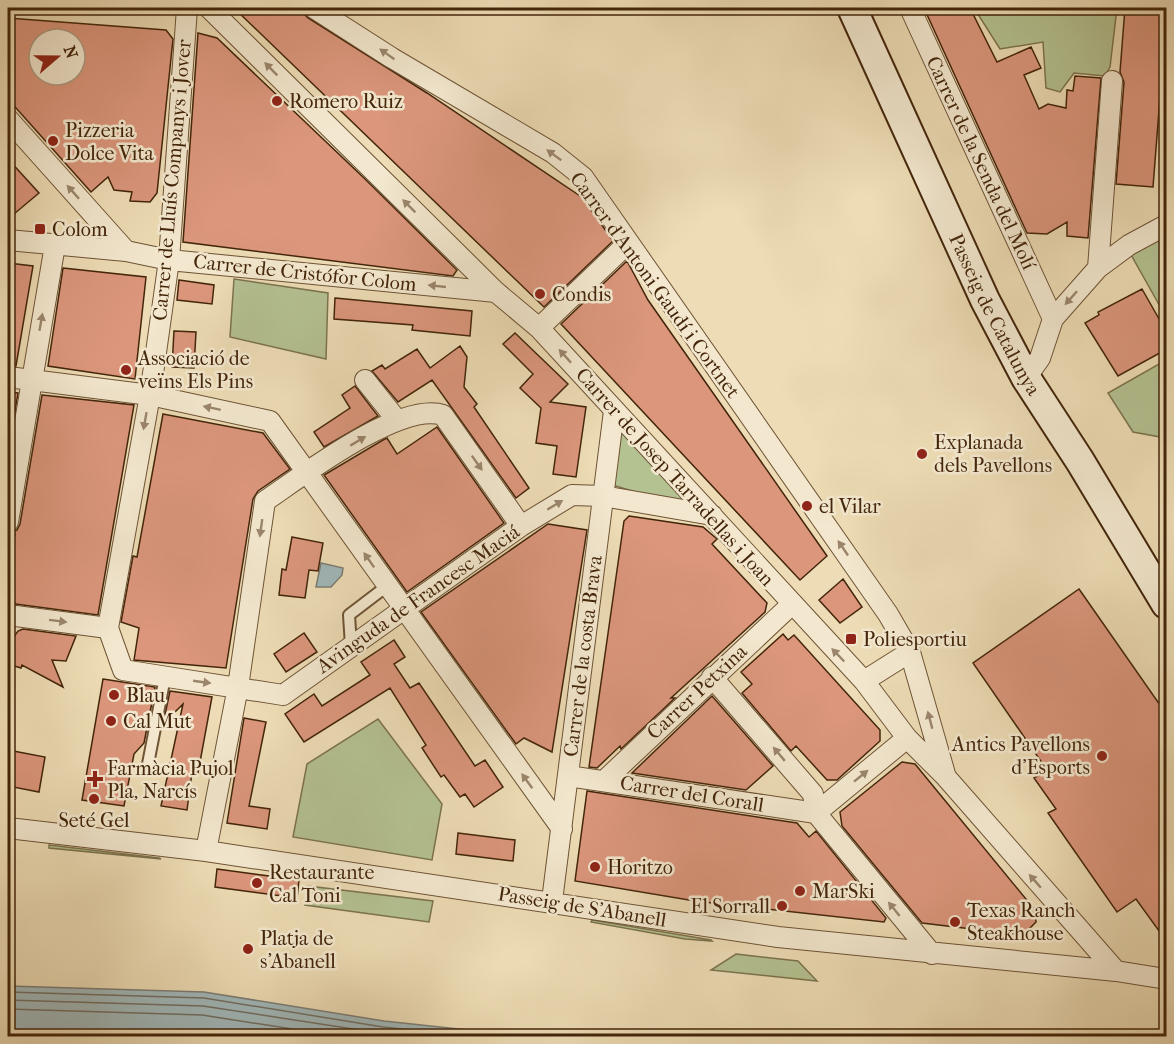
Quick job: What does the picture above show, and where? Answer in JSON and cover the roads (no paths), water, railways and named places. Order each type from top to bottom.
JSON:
[{"type":"street","name":"Carrer de Lluís Companys i Jover","points":[[123,670],[108,628],[150,395],[169,260],[188,8]]},
{"type":"street","name":"Carrer de Josep Tarradellas i Joan","points":[[210,8],[496,292],[539,328],[712,515],[791,605],[864,681],[907,738],[945,776],[1116,971]]},
{"type":"street","name":"Carrer d'Antoni Gaudí i Cortnet","points":[[315,8],[392,58],[553,153],[583,177],[832,532],[910,652],[945,776]]},
{"type":"street","name":"Passeig de Catalunya","points":[[852,8],[985,300],[1026,378],[1080,461],[1167,604]]},
{"type":"street","name":"Carrer de la Senda del Molí","points":[[910,8],[1053,319]]},
{"type":"street","points":[[1098,268],[1113,81]]},
{"type":"street","points":[[8,119],[126,251]]},
{"type":"street","points":[[1026,378],[1040,358],[1053,319],[1098,268],[1129,245],[1167,225]]},
{"type":"street","name":"Carrer de Cristófor Colom","points":[[8,240],[126,251],[169,260],[496,292]]},
{"type":"street","points":[[539,328],[628,243]]},
{"type":"street","points":[[8,522],[30,380],[55,245]]},
{"type":"street","points":[[8,377],[150,395],[270,421],[308,471],[402,608],[562,829]]},
{"type":"street","points":[[365,380],[396,419]]},
{"type":"street","points":[[206,851],[238,687],[265,501],[308,471],[396,419],[426,411],[443,415],[521,526]]},
{"type":"street","name":"Carrer de la costa Brava","points":[[552,901],[614,411]]},
{"type":"street","name":"Avinguda de Francesc Maciá","points":[[123,670],[283,695],[402,608],[521,526],[572,495],[603,496],[712,515]]},
{"type":"street","name":"Carrer Petxina","points":[[604,780],[791,605]]},
{"type":"street","points":[[8,615],[108,628]]},
{"type":"street","points":[[864,681],[910,652]]},
{"type":"street","points":[[712,677],[813,794],[816,813],[932,954]]},
{"type":"street","points":[[816,813],[907,738]]},
{"type":"street","name":"Carrer del Corall","points":[[568,776],[816,813]]},
{"type":"street","name":"Passeig de S'Abanell","points":[[8,828],[206,851],[552,901],[778,937],[1116,971],[1163,981]]},
{"type":"lane","points":[[351,646],[349,615],[387,586]]},
{"type":"lane","points":[[147,769],[165,677]]},
{"type":"water","points":[[321,563],[343,568],[342,575],[331,587],[316,587]]},
{"type":"water","points":[[8,986],[204,992],[384,1021],[525,1036],[8,1036]]},
{"type":"place","name":"Romero Ruiz","points":[[277,101]]},
{"type":"place","name":"Pizzeria Dolce Vita","points":[[53,141]]},
{"type":"place","name":"Colom","points":[[40,229]]},
{"type":"place","name":"Condis","points":[[540,294]]},
{"type":"place","name":"Associació de veïns Els Pins","points":[[126,370]]},
{"type":"place","name":"Explanada dels Pavellons","points":[[922,454]]},
{"type":"place","name":"el Vilar","points":[[807,506]]},
{"type":"place","name":"Poliesportiu","points":[[851,639]]},
{"type":"place","name":"Blau","points":[[114,695]]},
{"type":"place","name":"Cal Mut","points":[[111,721]]},
{"type":"place","name":"Antics Pavellons d'Esports","points":[[1102,756]]},
{"type":"place","name":"Farmàcia Pujol Pla, Narcís","points":[[95,779]]},
{"type":"place","name":"Seté Gel","points":[[94,799]]},
{"type":"place","name":"Horitzo","points":[[595,867]]},
{"type":"place","name":"Restaurante Cal Toni","points":[[257,883]]},
{"type":"place","name":"MarSki","points":[[800,891]]},
{"type":"place","name":"El Sorrall","points":[[782,906]]},
{"type":"place","name":"Texas Ranch Steakhouse","points":[[955,922]]},
{"type":"place","name":"Platja de s'Abanell","points":[[248,949]]}]
